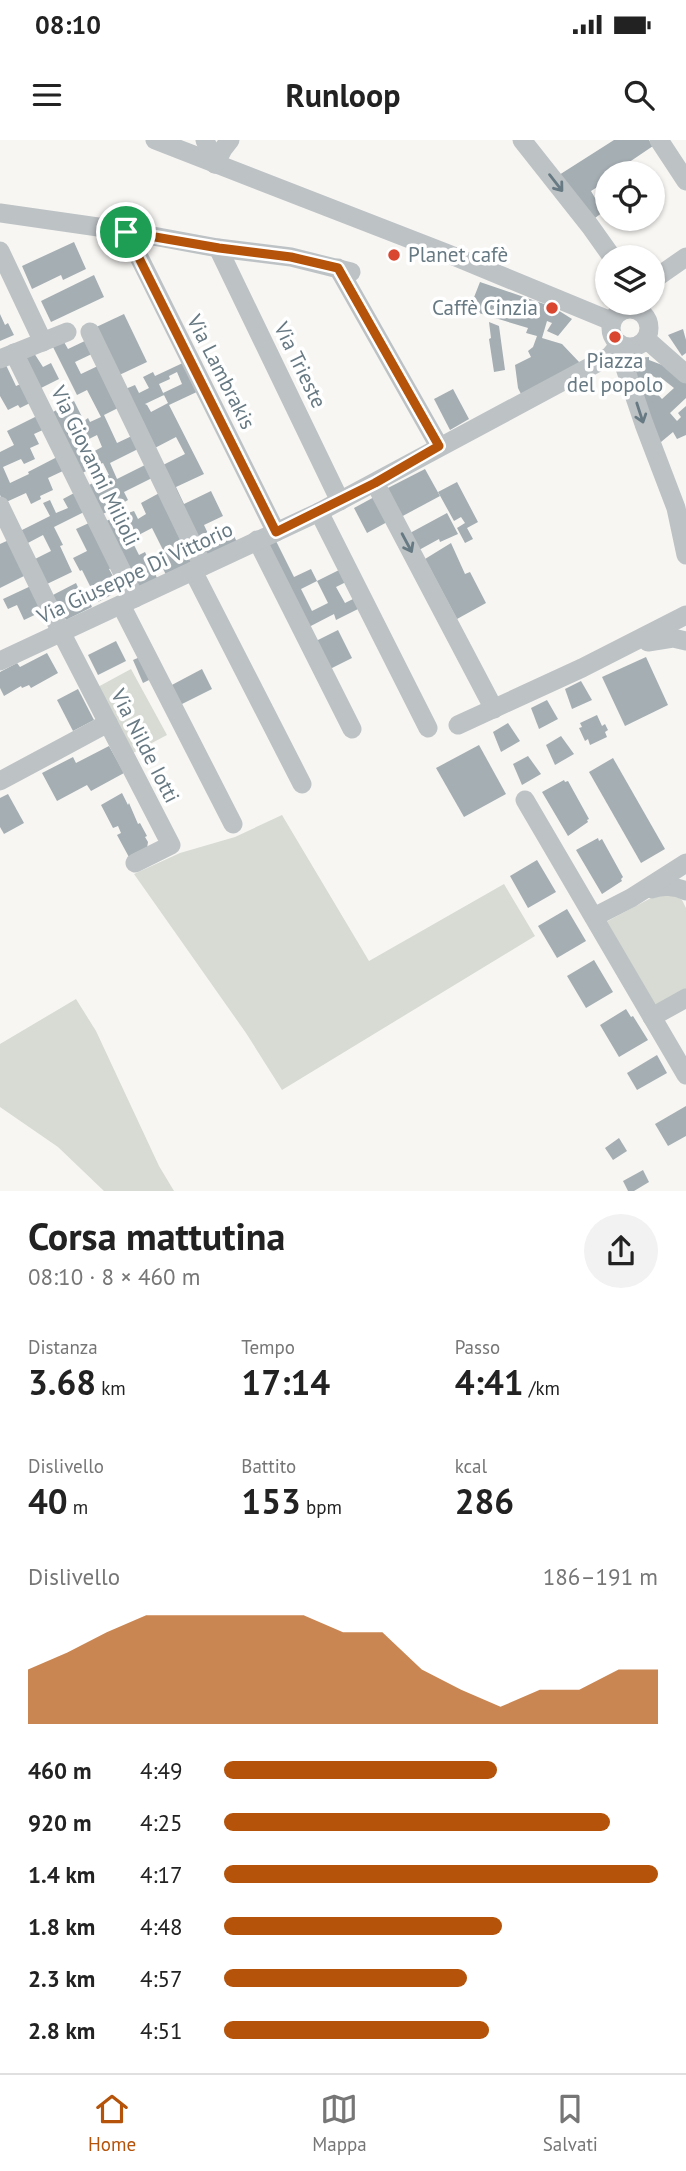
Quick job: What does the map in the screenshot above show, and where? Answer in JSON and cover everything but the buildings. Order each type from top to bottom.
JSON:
[{"type":"street","points":[[155,140],[446,253],[611,321]]},
{"type":"street","points":[[205,140],[215,164]]},
{"type":"street","points":[[215,164],[230,140]]},
{"type":"street","points":[[522,140],[603,245]]},
{"type":"street","points":[[659,140],[686,181]]},
{"type":"street","points":[[0,213],[291,257],[344,270],[439,446]]},
{"type":"street","name":"Via Lambrakis","points":[[126,232],[276,532]]},
{"type":"street","name":"Via Trieste","points":[[219,248],[340,501]]},
{"type":"street","points":[[0,251],[43,342]]},
{"type":"street","points":[[665,272],[686,257]]},
{"type":"street","points":[[616,315],[611,321],[612,337],[623,346],[641,344],[646,339],[649,323],[644,315]]},
{"type":"street","points":[[7,356],[67,332]]},
{"type":"street","points":[[90,332],[198,568],[302,784]]},
{"type":"street","points":[[646,339],[686,374]]},
{"type":"street","points":[[623,346],[624,365],[676,508],[686,555]]},
{"type":"street","name":"Via Giuseppe Di Vittorio","points":[[0,661],[319,512],[623,346]]},
{"type":"street","name":"Via Giovanni Milioli","points":[[7,356],[233,824]]},
{"type":"street","points":[[375,483],[494,709]]},
{"type":"street","name":"Via Nilde Iotti","points":[[0,506],[61,632],[171,845],[135,863]]},
{"type":"street","points":[[319,512],[428,728]]},
{"type":"street","points":[[257,540],[352,729]]},
{"type":"street","points":[[582,668],[686,615]]},
{"type":"street","points":[[458,725],[641,643],[673,638],[686,641]]},
{"type":"street","points":[[0,781],[108,723]]},
{"type":"street","points":[[525,800],[686,1075]]},
{"type":"street","points":[[594,917],[631,898],[686,863]]},
{"type":"street","points":[[631,898],[659,887],[686,891]]},
{"type":"street","points":[[652,1017],[686,998]]},
{"type":"shaded area","points":[[131,669],[167,735],[131,754],[96,688]]},
{"type":"shaded area","points":[[282,815],[369,961],[504,884],[535,936],[282,1090],[246,1033],[134,874],[180,853],[235,837]]},
{"type":"shaded area","points":[[666,890],[682,900],[686,908],[686,989],[656,1006],[604,923]]},
{"type":"shaded area","points":[[76,999],[96,1031],[159,1166],[174,1191],[104,1191],[58,1147],[0,1107],[0,1044]]},
{"type":"place","name":"Planet cafè","points":[[394,255]]},
{"type":"place","name":"Caffè Cinzia","points":[[552,308]]},
{"type":"place","name":"Piazza del popolo","points":[[615,337]]},
{"type":"route","points":[[126,232],[291,257],[338,268],[439,446],[375,483],[276,532],[126,232]]}]
